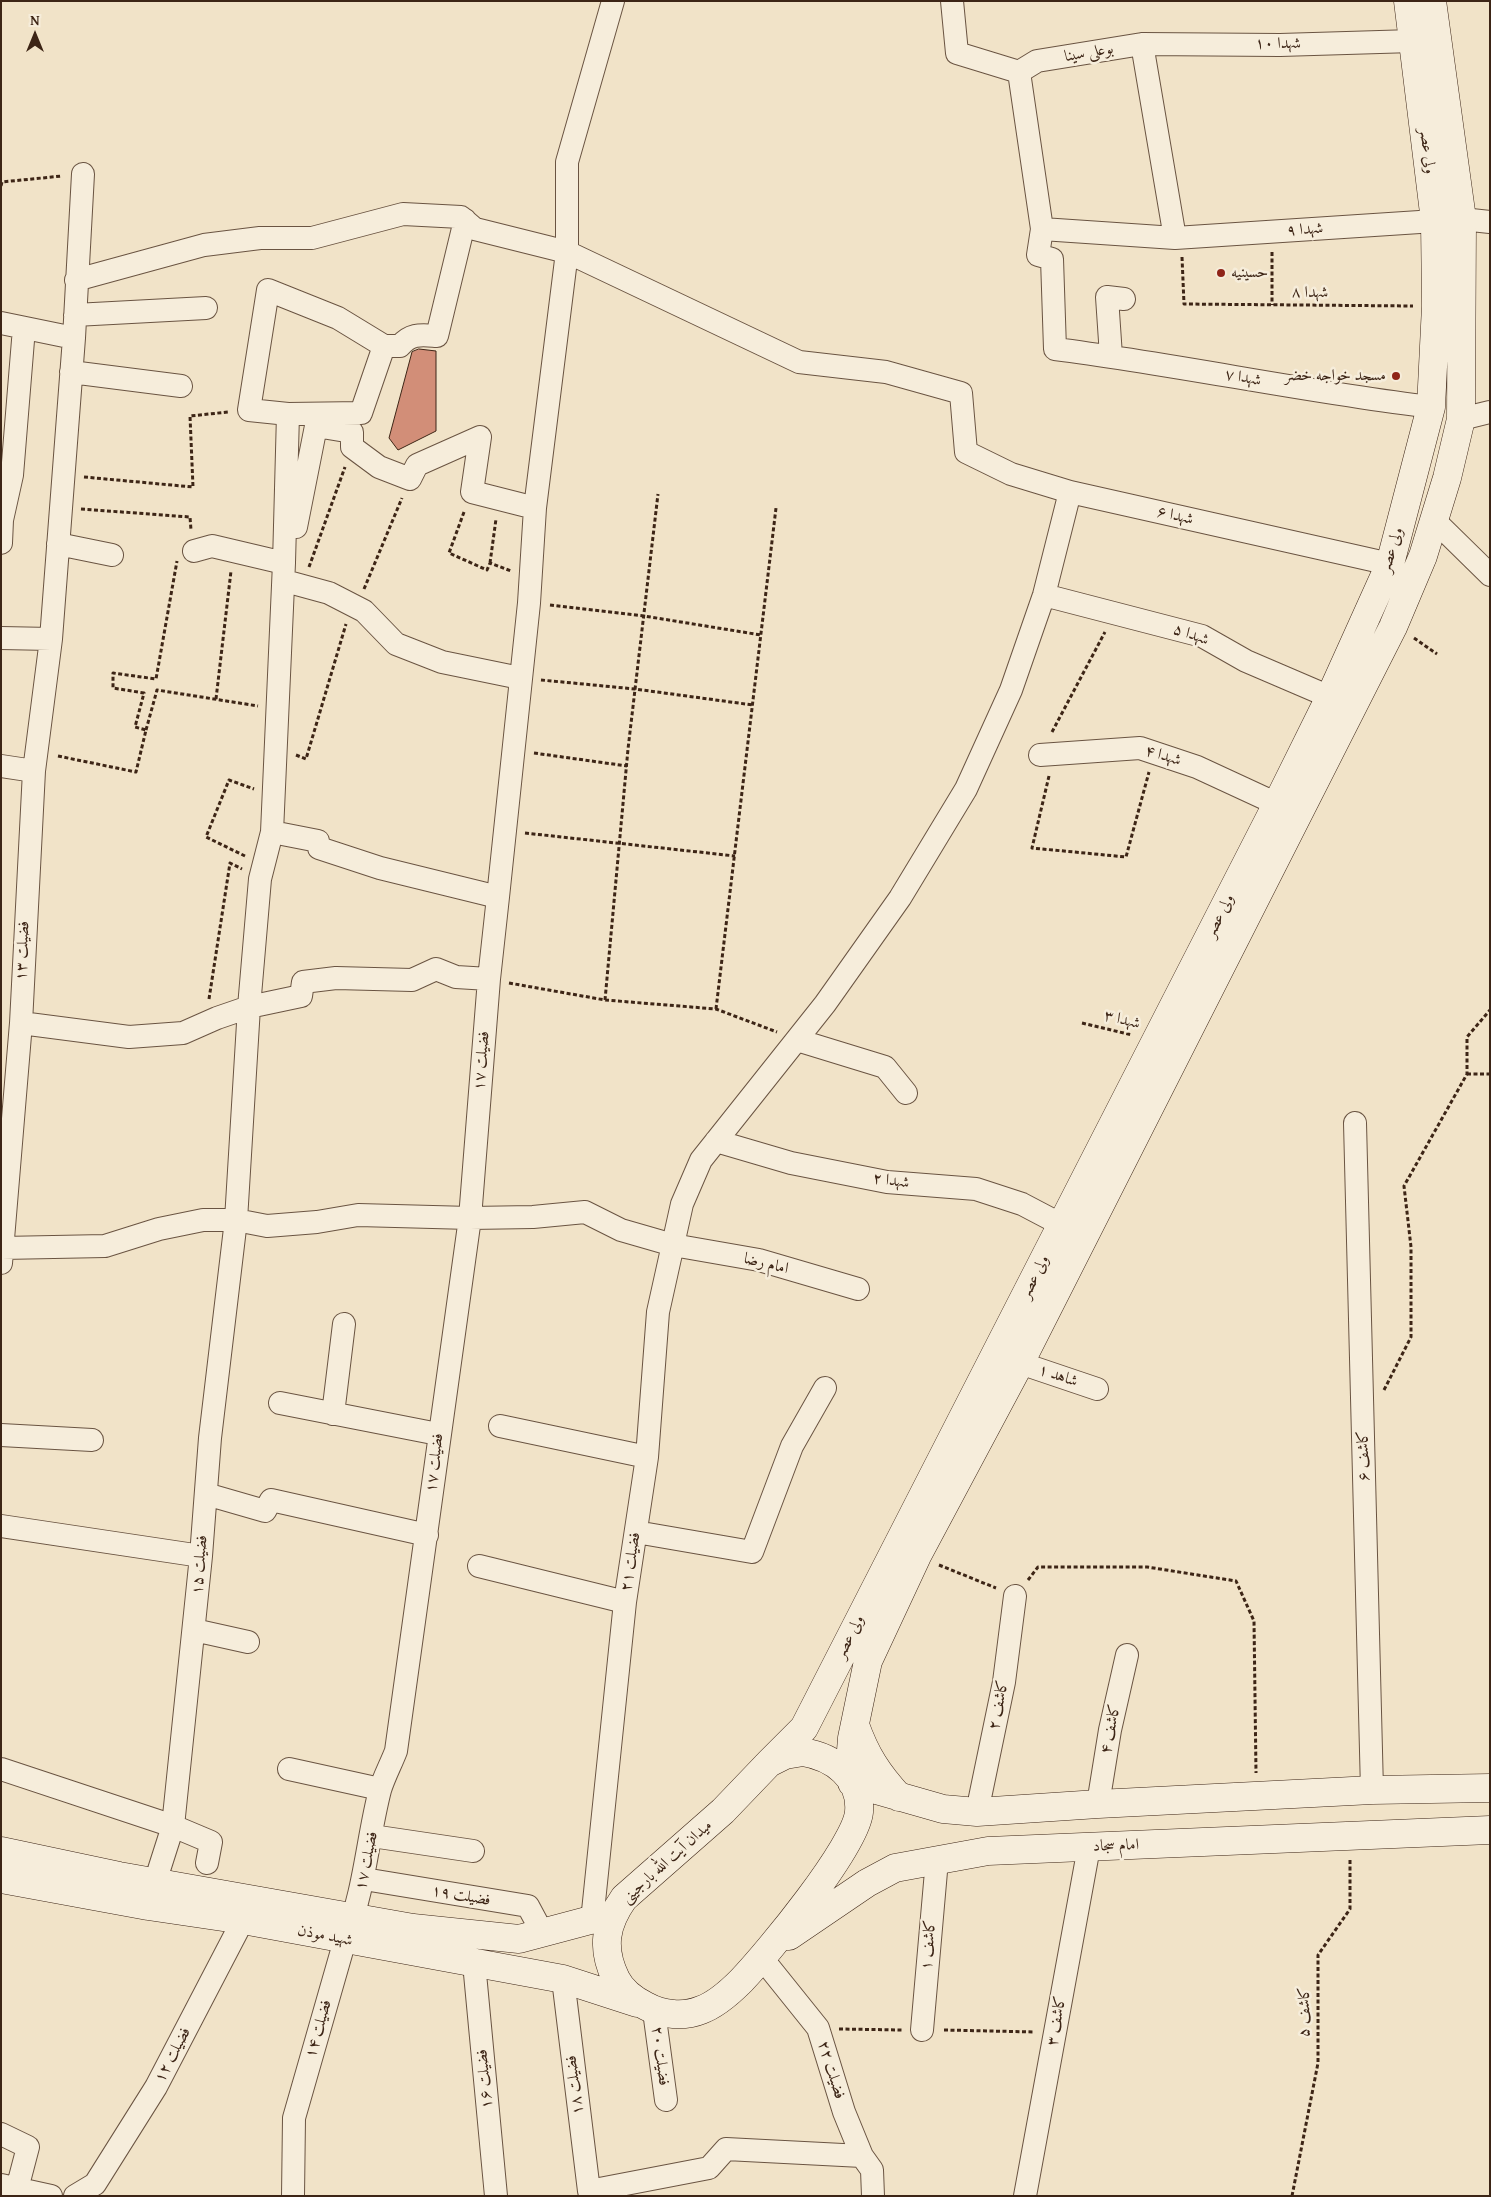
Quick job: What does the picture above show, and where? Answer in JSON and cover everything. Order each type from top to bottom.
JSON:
[{"type":"main road","name":"ولی عصر","points":[[769,1763],[804,1728],[1073,1230],[1393,627],[1423,556],[1447,478],[1461,419],[1462,218],[1425,40],[1408,1]]},
{"type":"main road","name":"ولی عصر","points":[[851,1780],[855,1724],[868,1661],[918,1556],[1020,1363],[1073,1230],[1157,1041],[1330,696],[1390,564],[1431,407],[1436,306],[1435,221],[1425,40],[1432,1]]},
{"type":"main road","points":[[855,1724],[864,1751],[881,1777],[899,1797]]},
{"type":"main road","name":"میدان آیت الله بارجینی","points":[[650,2009],[633,2000],[617,1982],[608,1960],[603,1917],[636,1885],[723,1811],[769,1763],[785,1755],[803,1752],[821,1755],[837,1764],[851,1780]]},
{"type":"main road","points":[[851,1780],[899,1797],[943,1809],[977,1812],[1372,1790],[1490,1788]]},
{"type":"main road","points":[[650,2009],[677,2014],[701,2010],[721,1998],[741,1982],[812,1894],[856,1828],[860,1810],[857,1792],[851,1780]]},
{"type":"main road","points":[[1286,1796],[1289,1838]]},
{"type":"main road","name":"امام سجاد","points":[[764,1954],[867,1883],[895,1868],[988,1851],[1490,1830]]},
{"type":"main road","name":"شهید موذن","points":[[1,1851],[151,1894]]},
{"type":"main road","name":"شهید موذن","points":[[1,1879],[151,1894],[349,1929],[474,1963],[563,1979],[650,2009]]},
{"type":"main road","name":"شهید موذن","points":[[349,1929],[413,1928],[519,1939],[603,1917]]},
{"type":"street","name":"فضیلت ۱۷","points":[[349,1929],[364,1879],[380,1789],[396,1751],[406,1664],[427,1535],[438,1434],[470,1218],[489,979],[529,603],[535,508],[567,252],[567,162],[613,1]]},
{"type":"street","points":[[952,1],[957,53],[1028,67],[1042,229]]},
{"type":"street","name":"شهدا ۱۰","points":[[1142,44],[1280,45],[1425,40]]},
{"type":"street","points":[[1142,44],[1179,243]]},
{"type":"street","name":"بوعلی سینا","points":[[1028,67],[1142,44]]},
{"type":"street","name":"فضیلت ۱۳","points":[[2,1256],[21,1023],[36,761],[51,639],[76,315],[76,280],[83,174]]},
{"type":"street","points":[[76,280],[204,245],[260,238],[312,238],[403,214],[461,217],[475,230],[567,252]]},
{"type":"street","points":[[1462,218],[1490,222]]},
{"type":"street","points":[[384,346],[361,413],[288,414],[249,410],[268,290],[338,318],[384,346],[400,346],[406,339],[416,334],[437,336],[465,220]]},
{"type":"street","name":"شهدا ۹","points":[[1042,229],[1179,243],[1435,221]]},
{"type":"street","name":"شهدا ۷","points":[[1042,229],[1038,255],[1052,258],[1055,349],[1111,356],[1357,398],[1431,407]]},
{"type":"street","name":"شهدا ۶","points":[[567,252],[798,362],[886,372],[960,393],[966,452],[1011,474],[1070,492],[1390,564]]},
{"type":"street","points":[[1111,356],[1107,297],[1124,299]]},
{"type":"street","points":[[76,315],[206,308]]},
{"type":"street","points":[[1,324],[74,338]]},
{"type":"street","points":[[1,543],[2,520],[12,475],[24,328]]},
{"type":"street","points":[[71,372],[181,386]]},
{"type":"street","points":[[1461,419],[1490,412]]},
{"type":"street","points":[[288,414],[289,580]]},
{"type":"street","points":[[289,580],[316,426],[352,432],[352,448],[379,467],[410,479],[417,465],[480,437],[472,492],[535,508]]},
{"type":"street","name":"فضیلت ۲۱","points":[[603,1917],[625,1602],[647,1457],[658,1312],[682,1204],[701,1160],[797,1040],[900,898],[966,789],[1011,690],[1044,595],[1070,492]]},
{"type":"street","points":[[1434,520],[1490,575]]},
{"type":"street","points":[[58,544],[112,554]]},
{"type":"street","points":[[194,551],[212,546],[234,550],[289,580],[329,592],[364,611],[396,644],[442,662],[520,678]]},
{"type":"street","name":"فضیلت ۱۵","points":[[151,1894],[173,1826],[194,1630],[210,1438],[236,1220],[248,1007],[262,872],[272,832],[278,709],[289,580]]},
{"type":"street","name":"شهدا ۵","points":[[1044,595],[1202,636],[1246,661],[1330,696]]},
{"type":"street","points":[[1,638],[51,639]]},
{"type":"street","name":"شهدا ۴","points":[[1047,754],[1140,748],[1197,767],[1277,804]]},
{"type":"street","points":[[1,766],[36,761]]},
{"type":"street","points":[[272,832],[318,841],[319,848],[380,868],[498,897]]},
{"type":"street","points":[[21,1023],[129,1037],[183,1033],[248,1007],[301,996],[303,982],[336,978],[412,980],[436,969],[456,977],[489,979]]},
{"type":"street","points":[[797,1040],[885,1067],[906,1094]]},
{"type":"street","name":"کاشف ۶","points":[[1355,1123],[1372,1790]]},
{"type":"street","name":"شهدا ۲","points":[[716,1141],[791,1163],[887,1182],[976,1189],[1022,1204],[1073,1230]]},
{"type":"street","name":"امام رضا","points":[[2,1256],[105,1246],[159,1229],[203,1220],[236,1220],[267,1226],[317,1222],[358,1215],[470,1218],[533,1217],[585,1212],[621,1230],[673,1245],[759,1260],[858,1289]]},
{"type":"street","points":[[333,1414],[344,1324]]},
{"type":"street","name":"شاهد ۱","points":[[1020,1363],[1097,1389]]},
{"type":"street","points":[[636,1532],[752,1552],[792,1446],[825,1388]]},
{"type":"street","points":[[280,1404],[438,1434]]},
{"type":"street","points":[[500,1426],[647,1457]]},
{"type":"street","points":[[1,1435],[92,1440]]},
{"type":"street","points":[[206,1494],[265,1511],[271,1500],[427,1535]]},
{"type":"street","points":[[1,1526],[201,1556]]},
{"type":"street","points":[[479,1566],[625,1602]]},
{"type":"street","name":"کاشف ۲","points":[[977,1812],[1004,1682],[1015,1596]]},
{"type":"street","points":[[194,1630],[248,1642]]},
{"type":"street","name":"کاشف ۴","points":[[1098,1804],[1110,1730],[1127,1655]]},
{"type":"street","points":[[1,1769],[173,1826],[211,1842],[207,1863]]},
{"type":"street","points":[[289,1769],[380,1789]]},
{"type":"street","points":[[372,1836],[473,1851]]},
{"type":"street","name":"کاشف ۳","points":[[1025,2196],[1089,1847]]},
{"type":"street","name":"کاشف ۱","points":[[922,2030],[937,1860]]},
{"type":"street","name":"فضیلت ۱۹","points":[[364,1879],[528,1906],[544,1934]]},
{"type":"street","name":"فضیلت ۱۲","points":[[75,2196],[95,2184],[156,2087],[247,1910]]},
{"type":"street","name":"فضیلت ۱۴","points":[[293,2196],[294,2118],[349,1929]]},
{"type":"street","name":"فضیلت ۲۲","points":[[764,1954],[818,2028],[844,2112],[862,2156],[872,2170],[873,2196]]},
{"type":"street","name":"فضیلت ۱۶","points":[[474,1963],[496,2196]]},
{"type":"street","name":"فضیلت ۱۸","points":[[563,1979],[589,2191],[709,2168],[726,2149],[862,2156]]},
{"type":"street","name":"فضیلت ۲۰","points":[[650,2009],[666,2100]]},
{"type":"street","points":[[1,2134],[28,2147],[9,2187],[51,2196]]},
{"type":"path","points":[[1,186],[2,182],[83,174]]},
{"type":"path","name":"شهدا ۸","points":[[1179,243],[1184,304],[1436,306]]},
{"type":"path","points":[[1272,247],[1272,305]]},
{"type":"path","points":[[79,476],[193,487],[190,416],[249,410]]},
{"type":"path","points":[[289,580],[352,448]]},
{"type":"path","points":[[276,748],[306,759],[354,606],[410,479]]},
{"type":"path","points":[[472,492],[449,553],[487,570],[490,563],[499,499]]},
{"type":"path","points":[[605,1000],[635,689],[658,494]]},
{"type":"path","points":[[716,1009],[776,508]]},
{"type":"path","points":[[76,509],[190,517],[194,551],[177,557],[156,680],[113,673],[113,688],[144,693],[135,727],[146,730]]},
{"type":"path","points":[[216,699],[234,550]]},
{"type":"path","points":[[490,563],[531,578]]},
{"type":"path","points":[[529,603],[644,616],[761,635]]},
{"type":"path","points":[[1115,613],[1047,754],[1032,848],[1126,857],[1154,752]]},
{"type":"path","points":[[520,678],[635,689],[752,706]]},
{"type":"path","points":[[36,761],[136,772],[157,690],[278,709]]},
{"type":"path","points":[[513,750],[627,766]]},
{"type":"path","points":[[262,872],[206,837],[229,780],[274,796]]},
{"type":"path","points":[[505,831],[734,856]]},
{"type":"path","points":[[209,1003],[230,863],[262,872]]},
{"type":"path","points":[[489,979],[605,1000],[716,1009],[797,1040]]},
{"type":"path","points":[[1380,1397],[1411,1337],[1411,1247],[1404,1186],[1466,1074],[1466,1037],[1490,1010]]},
{"type":"path","name":"شهدا ۳","points":[[1082,1023],[1157,1041]]},
{"type":"path","points":[[1466,1074],[1490,1074]]},
{"type":"path","points":[[918,1556],[1015,1596],[1038,1567],[1147,1567],[1236,1581],[1254,1622],[1256,1797]]},
{"type":"path","name":"کاشف ۵","points":[[1292,2196],[1318,2063],[1318,1955],[1350,1909],[1350,1836]]},
{"type":"building","points":[[419,349],[436,351],[436,431],[398,450],[389,438],[412,352]]},
{"type":"place","name":"حسینیه","points":[[1221,273]]},
{"type":"place","name":"مسجد خواجه خضر","points":[[1396,376]]}]
